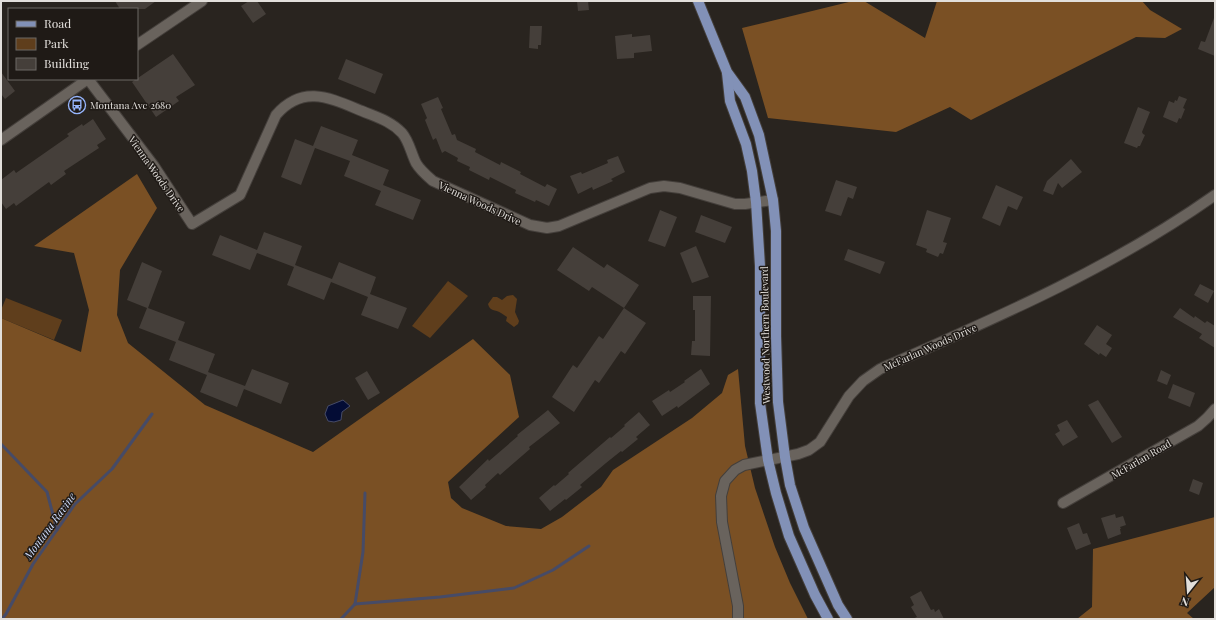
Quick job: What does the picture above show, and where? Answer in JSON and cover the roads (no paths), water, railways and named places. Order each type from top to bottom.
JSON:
[{"type":"main road","name":"Westwood Northern Boulevard","points":[[698,1],[727,72],[745,97],[759,135],[773,200],[776,231],[776,336],[778,402],[790,485],[804,528],[838,605],[847,619]]},
{"type":"main road","name":"Westwood Northern Boulevard","points":[[727,72],[730,101],[746,144],[752,171],[756,202],[760,266],[760,403],[768,460],[789,536],[814,595],[828,619]]},
{"type":"street","points":[[138,45],[202,1]]},
{"type":"street","points":[[1,140],[87,80]]},
{"type":"street","name":"Vienna Woods Drive","points":[[89,80],[154,166],[192,224],[240,195],[276,115],[291,102],[313,95],[332,98],[389,122],[403,134],[416,162],[426,175],[433,181],[530,226],[547,228],[559,226],[650,188],[664,186],[680,188],[735,204],[773,200]]},
{"type":"street","name":"McFarlan Woods Drive","points":[[738,619],[738,606],[722,522],[720,496],[725,481],[735,470],[744,465],[785,457],[809,450],[820,442],[849,396],[863,381],[880,369],[1025,304],[1082,276],[1146,240],[1215,195]]},
{"type":"street","name":"McFarlan Road","points":[[1063,504],[1198,426],[1215,409]]},
{"type":"water","points":[[343,400],[350,406],[342,412],[341,420],[334,422],[328,421],[325,414],[328,406]]},
{"type":"waterway","name":"Montana Ravine","points":[[2,619],[33,564],[75,504],[112,469],[152,414]]},
{"type":"waterway","points":[[1,444],[47,492],[57,530]]},
{"type":"waterway","points":[[355,604],[363,552],[365,493]]},
{"type":"waterway","points":[[355,604],[440,597],[514,588],[553,570],[589,546]]},
{"type":"waterway","points":[[341,619],[355,604]]},
{"type":"place","name":"Montana Ave 2680","points":[[77,105]]}]
